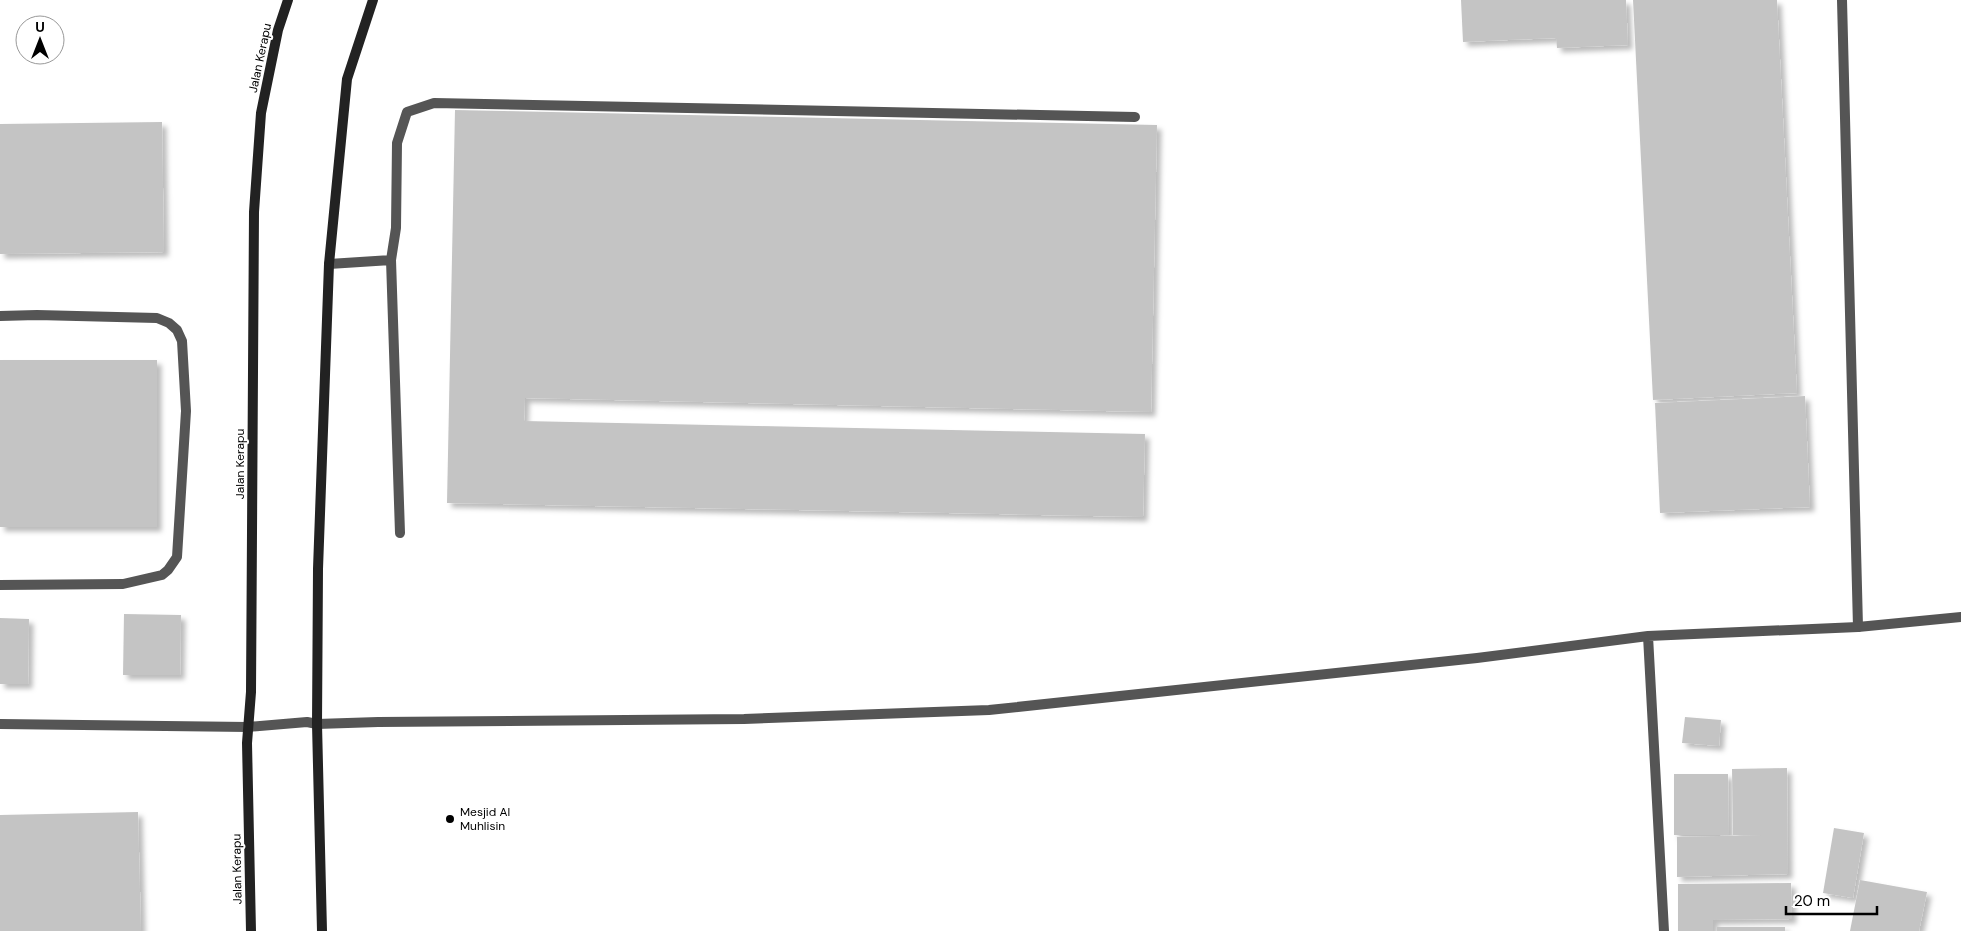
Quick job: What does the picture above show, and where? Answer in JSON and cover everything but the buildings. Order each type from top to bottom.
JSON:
[{"type":"street","name":"Jalan Kerapu","points":[[251,931],[248,727],[251,692],[254,212],[261,113],[278,30],[288,0]]},
{"type":"street","points":[[322,931],[317,724],[318,569],[329,264],[347,79],[373,0]]},
{"type":"street","points":[[1842,0],[1858,627]]},
{"type":"street","points":[[400,533],[391,260],[396,228],[397,142],[407,112],[434,103],[1135,117]]},
{"type":"street","points":[[329,264],[391,260]]},
{"type":"street","points":[[0,316],[157,318],[169,323],[177,330],[182,342],[186,411],[177,558],[168,570],[162,575],[123,584],[0,585]]},
{"type":"street","points":[[0,724],[248,727],[307,722],[317,724],[744,719],[989,710],[1477,658],[1648,636],[1858,627],[1961,616]]},
{"type":"street","points":[[1648,636],[1664,931]]},
{"type":"place","name":"Mesjid Al Muhlisin","points":[[450,819]]}]
